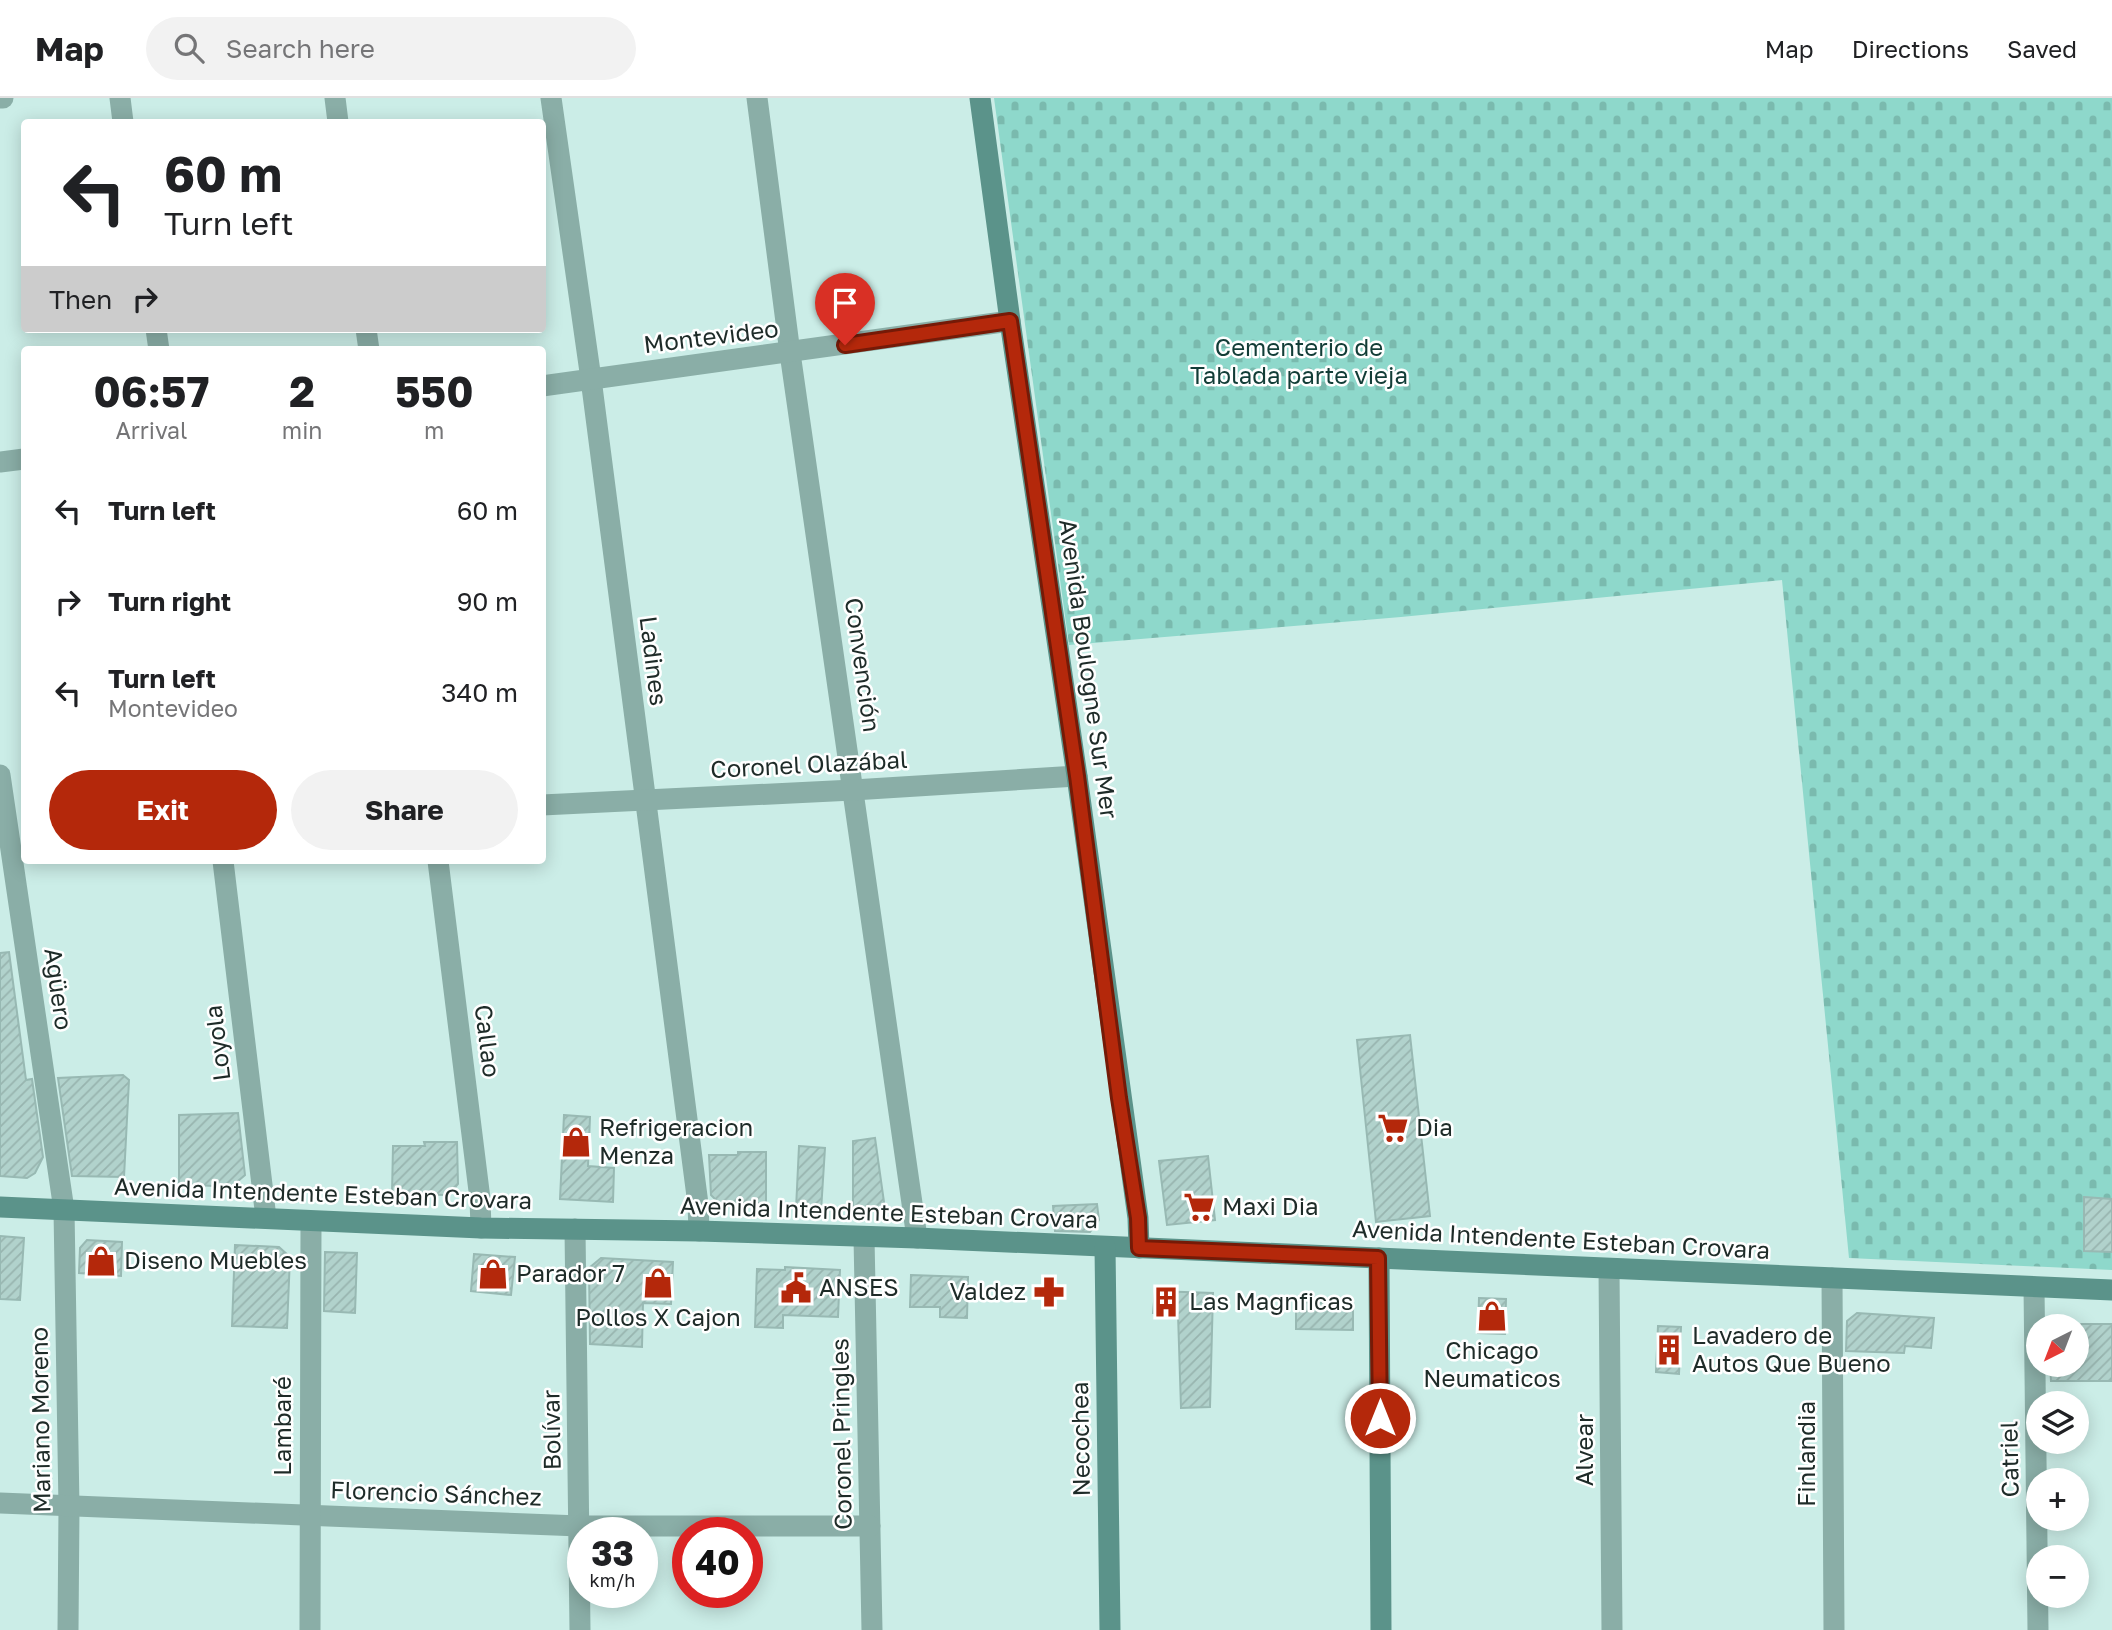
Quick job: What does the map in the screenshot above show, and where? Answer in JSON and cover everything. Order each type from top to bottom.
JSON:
[{"type":"main road","name":"Avenida Boulogne Sur Mer","points":[[980,98],[1077,776],[1119,1098],[1138,1218],[1139,1248]]},
{"type":"main road","name":"Avenida Intendente Esteban Crovara","points":[[0,1207],[481,1228],[917,1238],[2112,1290]]},
{"type":"main road","name":"Necochea","points":[[1105,1247],[1110,1630]]},
{"type":"main road","points":[[1378,1258],[1381,1630]]},
{"type":"street","points":[[120,98],[123,119]]},
{"type":"street","points":[[335,98],[338,119]]},
{"type":"street","name":"Ladines","points":[[551,98],[698,1204],[699,1231]]},
{"type":"street","name":"Convención","points":[[757,98],[790,353],[917,1238]]},
{"type":"street","name":"Montevideo","points":[[546,385],[1010,321]]},
{"type":"street","points":[[0,462],[21,459]]},
{"type":"street","name":"Agüero","points":[[0,775],[11,829],[64,1210]]},
{"type":"street","name":"Coronel Olazábal","points":[[546,805],[1077,776]]},
{"type":"street","name":"Loyola","points":[[223,864],[266,1218]]},
{"type":"street","name":"Callao","points":[[438,864],[480,1199],[481,1228]]},
{"type":"street","name":"Mariano Moreno","points":[[64,1210],[69,1507],[68,1630]]},
{"type":"street","name":"Lambaré","points":[[310,1630],[312,1222]]},
{"type":"street","name":"Bolívar","points":[[575,1229],[580,1517]]},
{"type":"street","name":"Coronel Pringles","points":[[864,1238],[872,1630]]},
{"type":"street","name":"Alvear","points":[[1609,1269],[1612,1630]]},
{"type":"street","name":"Finlandia","points":[[1832,1278],[1834,1630]]},
{"type":"street","name":"Catriel","points":[[2034,1287],[2038,1630]]},
{"type":"street","name":"Florencio Sánchez","points":[[0,1503],[567,1525]]},
{"type":"street","name":"Florencio Sánchez","points":[[658,1525],[870,1526]]},
{"type":"street","name":"Bolívar","points":[[580,1608],[580,1630]]},
{"type":"green space","name":"Cementerio de Tablada parte vieja","points":[[994,98],[2112,98],[2112,1270],[1849,1258],[1782,580],[1401,617],[1069,645]]},
{"type":"building","points":[[9,952],[26,1080],[32,1079],[43,1157],[35,1173],[27,1178],[0,1176],[0,953]]},
{"type":"building","name":"Dia","points":[[1410,1035],[1430,1216],[1376,1222],[1357,1040]]},
{"type":"building","points":[[123,1075],[129,1080],[124,1177],[72,1176],[58,1078]]},
{"type":"building","points":[[238,1113],[245,1175],[231,1187],[179,1184],[179,1115]]},
{"type":"building","name":"Refrigeracion Menza","points":[[564,1115],[590,1117],[588,1166],[614,1168],[613,1202],[560,1199]]},
{"type":"building","points":[[875,1138],[884,1202],[880,1209],[853,1208],[853,1141]]},
{"type":"building","points":[[424,1142],[457,1142],[458,1184],[449,1195],[392,1194],[393,1146],[425,1146]]},
{"type":"building","points":[[799,1146],[825,1148],[821,1211],[796,1209]]},
{"type":"building","points":[[738,1152],[766,1152],[766,1203],[720,1204],[711,1195],[709,1155],[738,1155]]},
{"type":"building","points":[[1208,1156],[1215,1220],[1167,1225],[1159,1161]]},
{"type":"building","points":[[2084,1197],[2112,1199],[2112,1252],[2084,1251]]},
{"type":"building","points":[[1097,1204],[1099,1220],[1090,1232],[1055,1231],[1053,1206]]},
{"type":"building","points":[[0,1236],[24,1238],[20,1300],[0,1299]]},
{"type":"building","name":"Diseno Muebles","points":[[87,1240],[122,1242],[121,1276],[79,1273],[80,1248]]},
{"type":"building","points":[[235,1245],[279,1247],[290,1257],[287,1328],[232,1326]]},
{"type":"building","points":[[325,1252],[357,1253],[355,1313],[324,1311]]},
{"type":"building","name":"Parador 7","points":[[474,1254],[515,1257],[511,1295],[471,1291]]},
{"type":"building","points":[[601,1258],[673,1262],[671,1304],[643,1303],[642,1347],[590,1344],[589,1268]]},
{"type":"building","points":[[785,1267],[840,1270],[838,1317],[783,1315],[783,1328],[755,1327],[757,1269],[785,1270]]},
{"type":"building","points":[[911,1275],[968,1277],[967,1318],[940,1317],[940,1307],[910,1307]]},
{"type":"building","points":[[1155,1291],[1213,1293],[1210,1407],[1181,1408],[1178,1314],[1153,1313]]},
{"type":"building","name":"Chicago Neumaticos","points":[[1479,1298],[1506,1299],[1505,1334],[1478,1333]]},
{"type":"building","points":[[1296,1302],[1353,1304],[1353,1330],[1296,1329]]},
{"type":"building","points":[[1857,1313],[1934,1318],[1931,1348],[1905,1346],[1904,1353],[1846,1351],[1847,1321]]},
{"type":"building","points":[[2090,1324],[2112,1324],[2112,1381],[2051,1381],[2051,1377],[2090,1377]]},
{"type":"building","name":"Lavadero de Autos Que Bueno","points":[[1658,1326],[1681,1327],[1679,1374],[1656,1372]]},
{"type":"place","name":"Dia","points":[[1393,1128]]},
{"type":"place","name":"Refrigeracion Menza","points":[[576,1142]]},
{"type":"place","name":"Maxi Dia","points":[[1199,1207]]},
{"type":"place","name":"Diseno Muebles","points":[[101,1261]]},
{"type":"place","name":"Parador 7","points":[[493,1274]]},
{"type":"place","name":"Pollos X Cajon","points":[[658,1283]]},
{"type":"place","name":"ANSES","points":[[796,1288]]},
{"type":"place","name":"Valdez","points":[[1049,1292]]},
{"type":"place","name":"Las Magnficas","points":[[1166,1302]]},
{"type":"place","name":"Chicago Neumaticos","points":[[1492,1316]]},
{"type":"place","name":"Lavadero de Autos Que Bueno","points":[[1669,1350]]},
{"type":"route","points":[[845,345],[1010,321],[1077,776],[1119,1098],[1138,1218],[1139,1248],[1378,1258],[1380,1418]]}]
